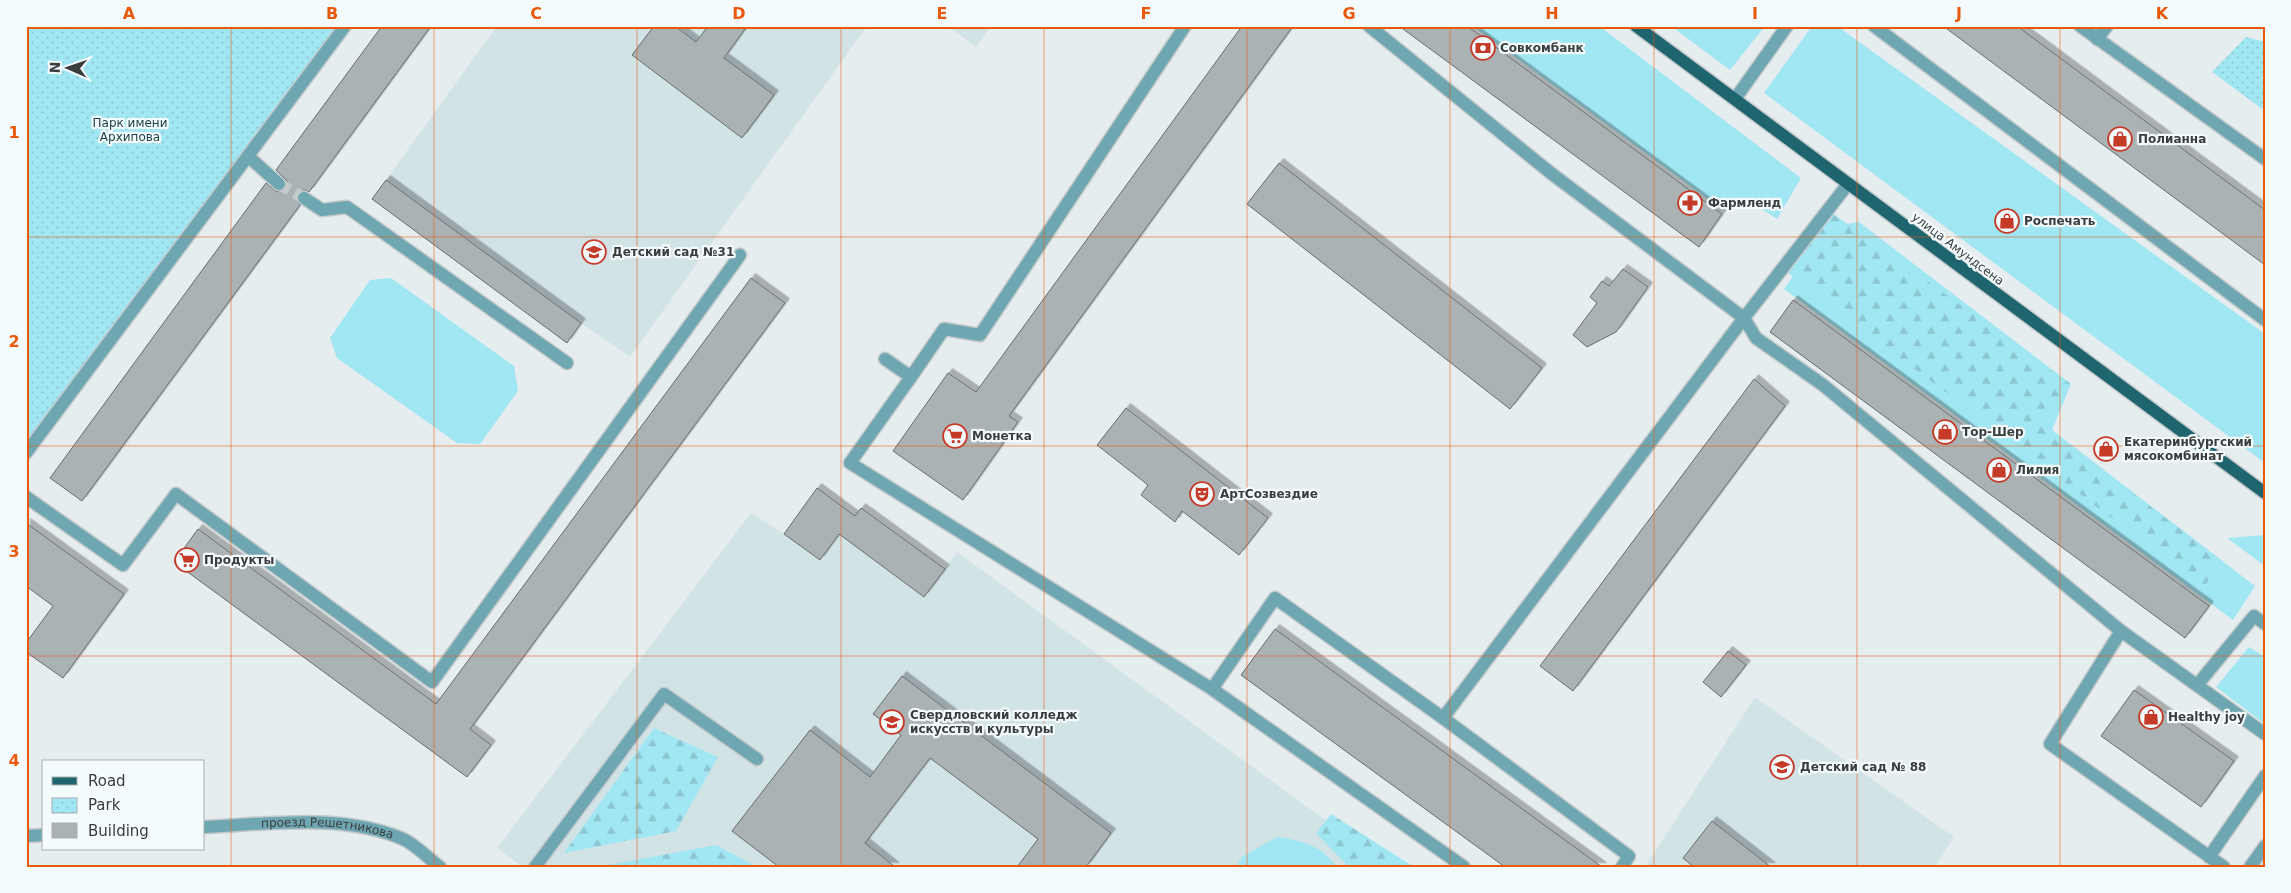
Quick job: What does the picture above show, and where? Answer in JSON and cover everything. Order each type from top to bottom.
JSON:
[{"type":"main road","name":"улица Амундсена","points":[[1636,26],[2265,493]]},
{"type":"street","points":[[26,453],[345,26]]},
{"type":"street","points":[[1185,26],[980,335],[944,329],[850,463],[1212,690],[1464,867]]},
{"type":"street","points":[[1369,26],[1552,174],[1744,318],[1756,338],[1823,385],[2121,631],[2198,684],[2265,734]]},
{"type":"street","points":[[1735,99],[1787,26]]},
{"type":"street","points":[[1874,26],[2265,320]]},
{"type":"street","points":[[2080,26],[2265,159]]},
{"type":"street","points":[[2097,39],[2108,26]]},
{"type":"street","points":[[249,157],[280,184]]},
{"type":"street","points":[[1443,718],[1744,318],[1848,184]]},
{"type":"street","points":[[304,198],[322,210],[346,207],[567,363]]},
{"type":"street","points":[[26,497],[123,565],[176,494],[432,682],[740,255]]},
{"type":"street","points":[[886,359],[911,377]]},
{"type":"street","points":[[1212,690],[1275,598],[1443,718],[1629,856],[1622,867]]},
{"type":"street","points":[[2198,684],[2254,616],[2265,624]]},
{"type":"street","points":[[2121,631],[2050,744],[2224,867]]},
{"type":"street","points":[[535,867],[664,694],[757,759]]},
{"type":"street","points":[[2209,857],[2265,776]]},
{"type":"street","name":"проезд Решетникова","points":[[205,827],[301,822],[357,826],[404,840],[440,867]]},
{"type":"street","points":[[26,836],[42,835]]},
{"type":"street","points":[[2250,867],[2265,846]]},
{"type":"shaded area","name":"Детский сад №31","points":[[497,26],[867,26],[630,357],[386,180]]},
{"type":"shaded area","points":[[947,26],[991,26],[976,47]]},
{"type":"shaded area","name":"Свердловский колледж искусств и культуры","points":[[751,513],[784,534],[839,534],[924,597],[957,552],[1390,867],[522,867],[497,848]]},
{"type":"shaded area","name":"Детский сад № 88","points":[[1755,697],[1954,837],[1935,867],[1645,867]]},
{"type":"green space","name":"Парк имени Архипова","points":[[26,26],[336,26],[26,446]]},
{"type":"green space","points":[[1473,26],[1599,26],[1801,178],[1777,219],[1745,198],[1716,205]]},
{"type":"green space","points":[[1671,26],[1765,26],[1730,70]]},
{"type":"green space","points":[[1812,26],[1837,26],[2265,334],[2265,463],[1764,93]]},
{"type":"green space","points":[[2246,37],[2265,42],[2265,111],[2212,72]]},
{"type":"green space","points":[[1832,213],[2071,384],[2046,410],[2045,427],[2221,560],[2204,588],[1788,273]]},
{"type":"green space","points":[[1859,222],[2071,384],[2052,430],[2255,586],[2233,620],[1784,289],[1828,227]]},
{"type":"green space","points":[[391,278],[514,366],[518,391],[480,444],[457,443],[337,358],[330,338],[370,280]]},
{"type":"green space","points":[[2265,535],[2265,566],[2227,538]]},
{"type":"green space","points":[[2249,647],[2265,657],[2265,724],[2216,687]]},
{"type":"green space","points":[[654,728],[718,757],[676,831],[564,853]]},
{"type":"green space","points":[[1331,814],[1414,867],[1349,867],[1316,833]]},
{"type":"green space","points":[[1277,837],[1302,842],[1318,849],[1336,867],[1236,867],[1242,857]]},
{"type":"green space","points":[[716,845],[757,867],[597,867]]},
{"type":"building","points":[[382,26],[431,26],[309,192],[304,190],[298,193],[296,198],[300,205],[82,501],[50,478],[266,183],[277,192],[285,189],[287,181],[276,170]]},
{"type":"building","points":[[654,26],[675,26],[696,42],[708,26],[747,26],[724,58],[774,95],[742,138],[632,55]]},
{"type":"building","points":[[1242,26],[1293,26],[1009,416],[1018,422],[963,500],[893,451],[948,373],[976,392]]},
{"type":"building","points":[[1399,26],[1467,26],[1722,214],[1699,247]]},
{"type":"building","points":[[1943,26],[2017,26],[2265,210],[2265,265]]},
{"type":"building","points":[[1279,163],[1542,368],[1510,409],[1247,204]]},
{"type":"building","points":[[386,180],[581,323],[567,343],[372,199]]},
{"type":"building","points":[[1623,269],[1648,287],[1616,332],[1587,347],[1573,335],[1597,303],[1590,297],[1602,281],[1609,286]]},
{"type":"building","points":[[751,278],[785,303],[470,729],[491,745],[467,777],[174,562],[198,529],[436,704]]},
{"type":"building","points":[[1793,300],[2209,606],[2185,638],[1770,332]]},
{"type":"building","points":[[1754,379],[1785,406],[1573,691],[1540,666]]},
{"type":"building","points":[[1126,408],[1268,518],[1239,555],[1182,511],[1175,522],[1141,495],[1148,485],[1097,445]]},
{"type":"building","points":[[817,488],[855,516],[861,508],[945,569],[924,597],[839,534],[820,560],[784,534]]},
{"type":"building","points":[[26,523],[124,594],[63,678],[26,652],[26,643],[53,606],[26,586]]},
{"type":"building","points":[[1275,629],[1602,867],[1505,867],[1241,675]]},
{"type":"building","points":[[1728,651],[1746,665],[1721,697],[1703,682]]},
{"type":"building","points":[[902,676],[1111,833],[1086,867],[1017,867],[1038,839],[930,758],[865,843],[895,867],[779,867],[732,831],[810,730],[870,777],[901,735],[873,714]]},
{"type":"building","points":[[2134,690],[2234,761],[2201,807],[2101,736]]},
{"type":"building","points":[[1712,821],[1771,867],[1694,867],[1683,858]]},
{"type":"tunnel","points":[[279,184],[304,198]]},
{"type":"place","name":"Совкомбанк","points":[[1483,48]]},
{"type":"place","name":"Полианна","points":[[2120,139]]},
{"type":"place","name":"Фармленд","points":[[1690,203]]},
{"type":"place","name":"Роспечать","points":[[2007,221]]},
{"type":"place","name":"Детский сад №31","points":[[594,252]]},
{"type":"place","name":"Тор-Шер","points":[[1945,432]]},
{"type":"place","name":"Монетка","points":[[955,436]]},
{"type":"place","name":"Екатеринбургский мясокомбинат","points":[[2106,449]]},
{"type":"place","name":"Лилия","points":[[1999,470]]},
{"type":"place","name":"АртСозвездие","points":[[1202,494]]},
{"type":"place","name":"Продукты","points":[[187,560]]},
{"type":"place","name":"Healthy joy","points":[[2151,717]]},
{"type":"place","name":"Свердловский колледж искусств и культуры","points":[[892,722]]},
{"type":"place","name":"Детский сад № 88","points":[[1782,767]]}]
